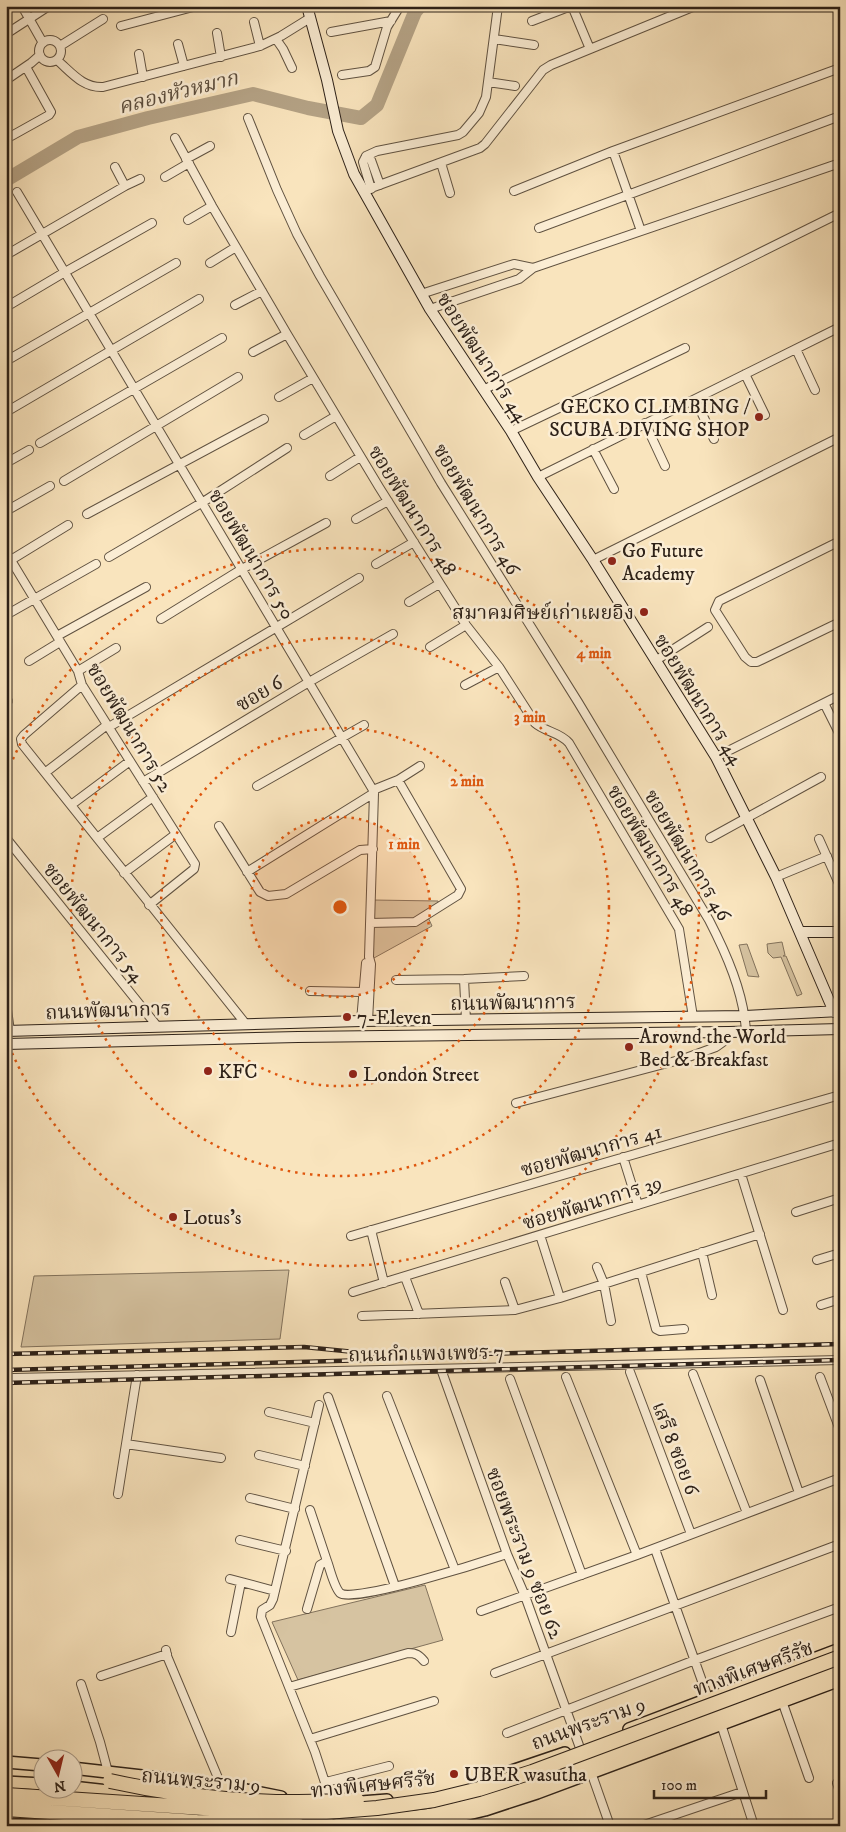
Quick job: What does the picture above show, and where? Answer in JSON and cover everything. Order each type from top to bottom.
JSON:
[{"type":"highway","name":"ทางพิเศษศรีรัช","points":[[6,1795],[264,1812],[326,1812],[434,1800],[532,1772],[840,1657]]},
{"type":"highway","name":"ทางพิเศษศรีรัช","points":[[337,1826],[414,1822],[428,1816],[482,1803],[534,1786],[840,1672]]},
{"type":"highway","points":[[109,1777],[160,1791],[211,1797],[300,1803],[386,1798],[400,1805]]},
{"type":"highway","name":"ทางพิเศษศรีรัช","points":[[6,1809],[197,1822],[299,1826]]},
{"type":"highway","points":[[398,1826],[414,1822]]},
{"type":"main road","name":"ซอยพัฒนาการ 44","points":[[307,6],[326,74],[338,131],[354,174],[367,190],[430,309],[593,560],[716,757],[776,877],[837,1012]]},
{"type":"main road","points":[[800,932],[840,932]]},
{"type":"main road","name":"ถนนพัฒนาการ","points":[[8,1031],[245,1023],[693,1017],[837,1012]]},
{"type":"main road","name":"ถนนพัฒนาการ","points":[[6,1044],[840,1029]]},
{"type":"main road","name":"ถนนพระราม 9","points":[[82,1788],[264,1805],[333,1804],[433,1794],[477,1783],[580,1748],[840,1649]]},
{"type":"main road","points":[[414,1822],[485,1810],[840,1680]]},
{"type":"main road","points":[[6,1762],[32,1764]]},
{"type":"main road","points":[[82,1770],[109,1777],[221,1785],[283,1798],[333,1804]]},
{"type":"main road","points":[[6,1782],[32,1783]]},
{"type":"main road","points":[[149,1826],[146,1823],[144,1803],[155,1796]]},
{"type":"main road","points":[[6,1824],[45,1826]]},
{"type":"street","points":[[22,6],[43,43]]},
{"type":"street","points":[[6,34],[49,6]]},
{"type":"street","points":[[121,26],[197,6]]},
{"type":"street","points":[[342,75],[369,70],[375,66],[390,21],[400,6]]},
{"type":"street","points":[[498,6],[483,107],[470,125],[458,135],[377,151],[366,156],[363,162],[367,190],[472,152],[485,144],[543,70],[551,65],[695,6]]},
{"type":"street","points":[[532,21],[571,6],[590,49]]},
{"type":"street","points":[[57,60],[83,84],[94,88],[103,87],[260,46],[276,39],[310,18]]},
{"type":"street","points":[[60,46],[103,19]]},
{"type":"street","points":[[331,32],[390,21]]},
{"type":"street","points":[[254,22],[260,46]]},
{"type":"street","points":[[217,33],[221,57]]},
{"type":"street","points":[[276,39],[292,68]]},
{"type":"street","points":[[494,39],[534,45]]},
{"type":"street","points":[[52,40],[60,46],[60,56],[57,60],[48,62],[40,55],[40,46],[43,43],[52,40]]},
{"type":"street","points":[[178,44],[184,66]]},
{"type":"street","points":[[139,54],[143,77]]},
{"type":"street","points":[[6,80],[40,55]]},
{"type":"street","points":[[6,139],[49,115],[51,112],[26,67]]},
{"type":"street","points":[[514,191],[613,151],[840,68]]},
{"type":"street","points":[[488,82],[515,86]]},
{"type":"street","points":[[539,228],[840,116]]},
{"type":"street","name":"ซอยพัฒนาการ 46","points":[[248,118],[297,234],[320,276],[441,483],[578,702],[709,920],[717,935],[736,984],[745,1016],[746,1032]]},
{"type":"street","name":"ซอยพัฒนาการ 48","points":[[175,138],[212,206],[360,457],[466,625],[499,667],[535,723],[539,727],[560,735],[569,743],[679,929],[693,1017]]},
{"type":"street","points":[[165,177],[210,146]]},
{"type":"street","points":[[613,151],[641,232]]},
{"type":"street","points":[[366,156],[371,160],[380,186]]},
{"type":"street","points":[[441,163],[450,193]]},
{"type":"street","points":[[430,309],[519,279],[533,268],[840,163]]},
{"type":"street","points":[[116,167],[124,186]]},
{"type":"street","points":[[6,255],[124,186],[140,179]]},
{"type":"street","name":"ซอยพัฒนาการ 50","points":[[17,192],[374,791]]},
{"type":"street","points":[[188,220],[212,206]]},
{"type":"street","points":[[483,390],[840,213]]},
{"type":"street","points":[[6,308],[152,223]]},
{"type":"street","points":[[210,263],[236,247]]},
{"type":"street","points":[[6,361],[176,263]]},
{"type":"street","points":[[421,294],[514,264],[533,268]]},
{"type":"street","points":[[235,305],[262,291]]},
{"type":"street","points":[[6,412],[198,299]]},
{"type":"street","points":[[538,476],[840,327]]},
{"type":"street","points":[[253,352],[287,334]]},
{"type":"street","points":[[40,443],[222,338]]},
{"type":"street","points":[[511,432],[685,348]]},
{"type":"street","points":[[796,348],[815,390]]},
{"type":"street","points":[[745,374],[765,415]]},
{"type":"street","points":[[64,481],[238,377]]},
{"type":"street","points":[[279,397],[313,378]]},
{"type":"street","points":[[695,399],[714,439]]},
{"type":"street","points":[[304,435],[336,416]]},
{"type":"street","points":[[87,514],[264,419]]},
{"type":"street","points":[[645,423],[665,466]]},
{"type":"street","points":[[593,560],[840,437]]},
{"type":"street","points":[[110,557],[203,502],[287,448]]},
{"type":"street","points":[[6,463],[29,450]]},
{"type":"street","points":[[593,450],[614,489]]},
{"type":"street","points":[[330,476],[360,457]]},
{"type":"street","points":[[6,511],[50,486]]},
{"type":"street","points":[[356,519],[388,501]]},
{"type":"street","points":[[161,618],[242,569],[326,523]]},
{"type":"street","points":[[9,561],[68,525]]},
{"type":"street","points":[[840,541],[719,601],[715,610],[745,657],[751,662],[757,662],[840,622]]},
{"type":"street","points":[[376,564],[414,542]]},
{"type":"street","name":"ซอยพัฒนาการ 52","points":[[6,552],[9,561],[78,671],[82,685],[195,864],[195,868],[149,905]]},
{"type":"street","points":[[6,614],[96,564]]},
{"type":"street","points":[[46,772],[108,726],[359,578]]},
{"type":"street","points":[[409,602],[440,584]]},
{"type":"street","points":[[29,661],[59,639],[146,587]]},
{"type":"street","points":[[430,647],[466,625]]},
{"type":"street","points":[[655,660],[708,627]]},
{"type":"street","name":"ซอย 6","points":[[144,782],[309,682],[393,634]]},
{"type":"street","points":[[78,671],[116,648]]},
{"type":"street","points":[[465,684],[499,667]]},
{"type":"street","points":[[82,685],[21,739],[22,744],[245,1023]]},
{"type":"street","points":[[716,757],[840,695]]},
{"type":"street","points":[[824,703],[840,735]]},
{"type":"street","points":[[257,786],[364,725]]},
{"type":"street","points":[[71,805],[130,761]]},
{"type":"street","points":[[247,872],[374,791],[398,780],[420,766]]},
{"type":"street","points":[[710,838],[821,777]]},
{"type":"street","points":[[370,923],[415,922],[458,895],[461,889],[398,780]]},
{"type":"street","points":[[364,1021],[371,964],[369,957],[374,791]]},
{"type":"street","points":[[97,838],[153,798]]},
{"type":"street","points":[[219,826],[260,892],[268,896],[286,894],[360,850],[373,849]]},
{"type":"street","points":[[124,873],[176,834]]},
{"type":"street","name":"ซอยพัฒนาการ 54","points":[[6,838],[157,1026]]},
{"type":"street","points":[[819,839],[840,886]]},
{"type":"street","points":[[776,877],[827,856]]},
{"type":"street","points":[[364,1021],[363,992],[366,964],[369,957]]},
{"type":"street","points":[[396,980],[524,976]]},
{"type":"street","points":[[464,979],[466,1020]]},
{"type":"street","points":[[310,991],[363,992]]},
{"type":"street","points":[[6,1003],[8,1031]]},
{"type":"street","points":[[516,1103],[683,1059],[716,1047],[723,1042],[729,1032]]},
{"type":"street","name":"ซอยพัฒนาการ 41","points":[[350,1236],[840,1095]]},
{"type":"street","name":"ซอยพัฒนาการ 39","points":[[353,1292],[840,1143]]},
{"type":"street","points":[[623,1157],[638,1204]]},
{"type":"street","points":[[741,1174],[783,1310]]},
{"type":"street","points":[[796,1212],[840,1198]]},
{"type":"street","points":[[371,1230],[384,1283]]},
{"type":"street","points":[[362,1316],[515,1310],[560,1298],[760,1234]]},
{"type":"street","points":[[540,1235],[560,1298]]},
{"type":"street","points":[[702,1252],[712,1295]]},
{"type":"street","points":[[817,1260],[840,1253]]},
{"type":"street","points":[[597,1266],[604,1284],[611,1321]]},
{"type":"street","points":[[641,1272],[656,1329],[660,1331],[684,1329]]},
{"type":"street","points":[[405,1277],[419,1314]]},
{"type":"street","points":[[505,1282],[515,1310]]},
{"type":"street","points":[[821,1305],[840,1299]]},
{"type":"street","name":"ถนนกำแพงเพชร 7","points":[[12,1378],[840,1360]]},
{"type":"street","name":"ซอยพระราม 9 ซอย 62","points":[[442,1369],[507,1554],[525,1596],[580,1748]]},
{"type":"street","name":"เสรี 8 ซอย 6","points":[[630,1372],[691,1534]]},
{"type":"street","points":[[693,1374],[747,1513]]},
{"type":"street","points":[[118,1494],[137,1375]]},
{"type":"street","points":[[566,1377],[637,1555]]},
{"type":"street","points":[[820,1377],[840,1430]]},
{"type":"street","points":[[510,1379],[582,1575]]},
{"type":"street","points":[[760,1380],[799,1493]]},
{"type":"street","points":[[387,1396],[455,1570]]},
{"type":"street","points":[[328,1397],[395,1586]]},
{"type":"street","points":[[319,1406],[286,1551],[270,1605],[262,1610],[261,1617],[290,1687],[333,1804]]},
{"type":"street","points":[[269,1412],[315,1423]]},
{"type":"street","points":[[126,1444],[221,1458]]},
{"type":"street","points":[[259,1455],[305,1466]]},
{"type":"street","points":[[482,1612],[840,1478]]},
{"type":"street","points":[[250,1498],[295,1509]]},
{"type":"street","points":[[310,1510],[338,1589],[344,1595],[363,1594],[395,1586],[507,1554]]},
{"type":"street","points":[[240,1540],[286,1551]]},
{"type":"street","points":[[495,1673],[840,1544]]},
{"type":"street","points":[[654,1549],[708,1698]]},
{"type":"street","points":[[307,1609],[320,1565],[327,1561]]},
{"type":"street","points":[[230,1580],[275,1591]]},
{"type":"street","points":[[231,1632],[241,1582]]},
{"type":"street","points":[[507,1732],[840,1607]]},
{"type":"street","points":[[101,1676],[166,1652],[221,1785]]},
{"type":"street","points":[[290,1687],[408,1654],[415,1653],[424,1661]]},
{"type":"street","points":[[81,1684],[109,1777]]},
{"type":"street","points":[[310,1740],[434,1701]]},
{"type":"street","points":[[782,1701],[809,1778]]},
{"type":"street","points":[[720,1724],[754,1826]]},
{"type":"street","points":[[326,1782],[389,1766]]},
{"type":"street","points":[[591,1772],[610,1826]]},
{"type":"street","points":[[837,1783],[840,1792]]},
{"type":"street","points":[[641,1826],[742,1792]]},
{"type":"shaded area","points":[[373,900],[438,901],[440,907],[427,915],[432,926],[374,958],[371,953]]},
{"type":"shaded area","points":[[782,942],[785,955],[783,956],[786,956],[802,994],[797,996],[781,957],[773,958],[768,953],[767,944]]},
{"type":"shaded area","points":[[747,944],[759,977],[748,976],[739,945]]},
{"type":"shaded area","points":[[289,1270],[280,1339],[21,1347],[34,1276]]},
{"type":"shaded area","points":[[425,1585],[443,1640],[298,1680],[272,1622]]},
{"type":"waterway","name":"คลองหัวหมาก","points":[[6,180],[78,137],[148,118],[253,94],[308,108],[361,118],[377,105],[415,12],[420,6]]},
{"type":"railway","points":[[6,1370],[840,1344]]},
{"type":"railway","points":[[6,1354],[304,1347],[375,1354]]},
{"type":"railway","points":[[6,1383],[840,1360]]},
{"type":"place","name":"GECKO CLIMBING / SCUBA DIVING SHOP","points":[[759,417]]},
{"type":"place","name":"Go Future Academy","points":[[612,561]]},
{"type":"place","name":"สมาคมศิษย์เก่าเผยอิง","points":[[644,612]]},
{"type":"place","name":"7-Eleven","points":[[347,1017]]},
{"type":"place","name":"Arownd the World Bed & Breakfast","points":[[629,1047]]},
{"type":"place","name":"KFC","points":[[208,1071]]},
{"type":"place","name":"London Street","points":[[353,1074]]},
{"type":"place","name":"Lotus's","points":[[173,1217]]},
{"type":"place","name":"UBER wasutha","points":[[454,1774]]}]
